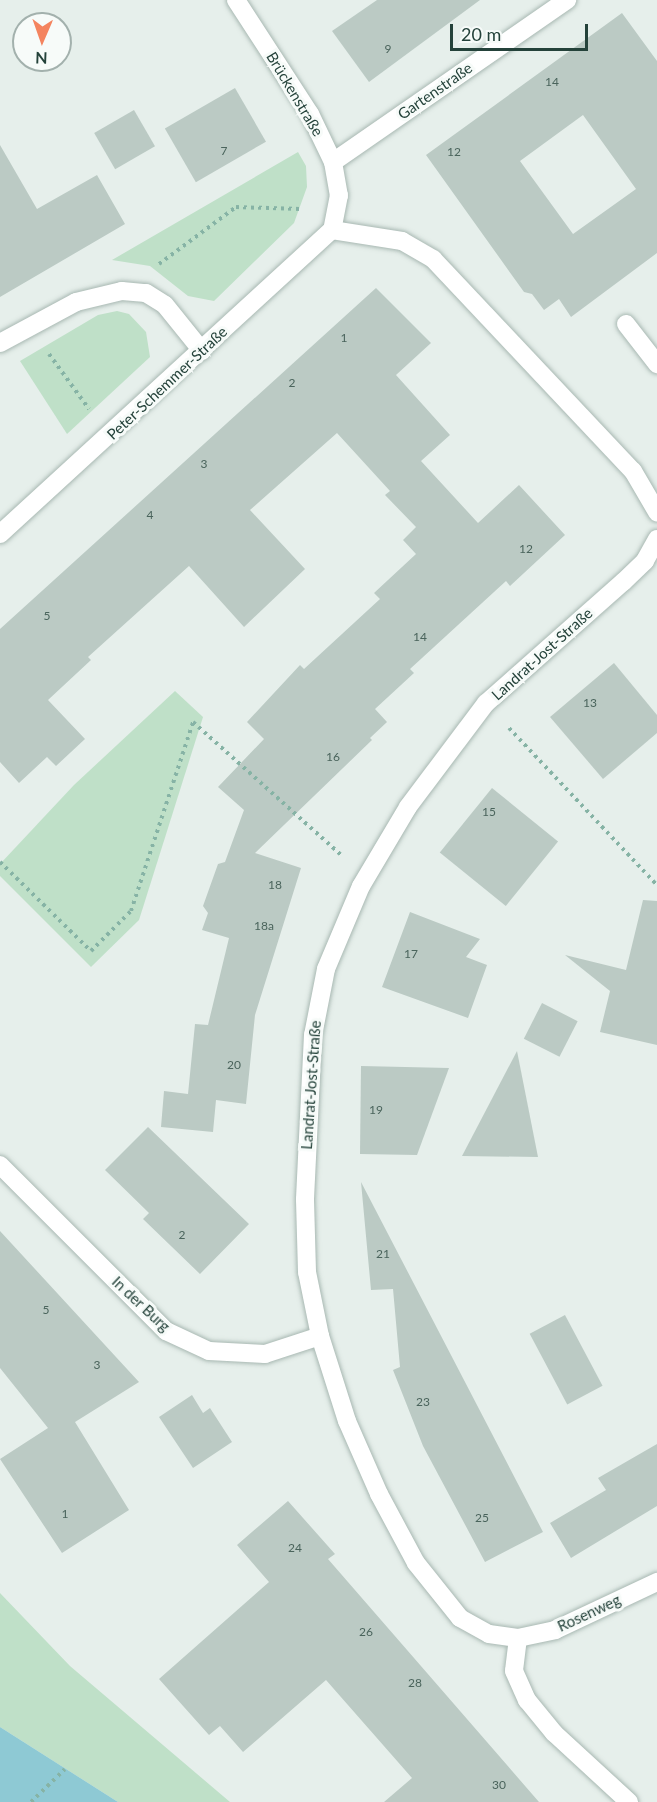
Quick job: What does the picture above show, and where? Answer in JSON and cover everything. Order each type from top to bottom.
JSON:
[{"type":"street","name":"Brückenstraße","points":[[236,0],[310,114],[333,162],[339,195],[332,230]]},
{"type":"street","name":"Gartenstraße","points":[[333,162],[567,0]]},
{"type":"street","name":"Peter-Schemmer-Straße","points":[[0,534],[332,230]]},
{"type":"street","points":[[332,230],[402,241],[433,259],[633,471],[657,512]]},
{"type":"street","points":[[0,343],[76,302],[122,291],[146,293],[165,305],[202,351]]},
{"type":"street","points":[[626,324],[657,364]]},
{"type":"street","name":"Landrat-Jost-Straße","points":[[518,1638],[489,1634],[460,1618],[416,1563],[379,1494],[347,1421],[320,1336],[307,1272],[305,1200],[313,1035],[326,969],[367,877],[408,807],[486,704],[645,561],[657,539]]},
{"type":"street","name":"In der Burg","points":[[0,1165],[166,1331],[209,1351],[265,1354],[320,1336]]},
{"type":"street","name":"Rosenweg","points":[[518,1638],[555,1630],[657,1582]]},
{"type":"street","points":[[518,1638],[514,1671],[527,1700],[554,1734],[629,1802]]},
{"type":"path","points":[[122,291],[236,207],[305,210]]},
{"type":"path","points":[[44,347],[109,436]]},
{"type":"path","points":[[486,704],[657,885]]},
{"type":"path","points":[[0,862],[91,951],[131,911],[193,723],[367,877]]},
{"type":"path","points":[[31,1802],[65,1770]]},
{"type":"green space","points":[[298,152],[306,166],[307,187],[294,223],[214,301],[188,296],[150,266],[112,260]]},
{"type":"green space","points":[[117,311],[129,314],[146,332],[150,357],[67,434],[20,361],[98,315]]},
{"type":"green space","points":[[175,691],[203,717],[139,920],[91,967],[0,876],[0,864],[74,785]]},
{"type":"green space","points":[[0,1593],[70,1666],[230,1802],[118,1802],[0,1727]]},
{"type":"water","points":[[0,1727],[118,1802],[0,1802]]},
{"type":"building","points":[[377,0],[480,0],[369,82],[332,31]]},
{"type":"building","points":[[622,13],[657,61],[657,253],[571,317],[559,299],[544,310],[532,294],[524,292],[426,155]],"holes":[[[583,115],[636,189],[573,234],[520,161]]]},
{"type":"building","points":[[235,88],[266,142],[196,182],[165,128]]},
{"type":"building","points":[[134,110],[155,146],[115,169],[94,133]]},
{"type":"building","points":[[0,145],[37,209],[97,175],[125,224],[0,297]]},
{"type":"building","points":[[376,288],[431,343],[396,375],[450,435],[421,461],[478,523],[519,485],[565,535],[510,586],[506,581],[410,669],[414,673],[375,709],[387,722],[370,738],[372,740],[255,853],[301,868],[255,1015],[246,1104],[216,1100],[213,1132],[161,1127],[164,1091],[188,1094],[195,1024],[208,1025],[229,938],[202,930],[208,913],[203,906],[218,864],[225,862],[244,810],[218,787],[264,739],[247,722],[300,665],[304,669],[380,599],[374,593],[416,554],[403,540],[416,527],[385,495],[390,491],[337,433],[250,510],[305,569],[244,627],[189,566],[88,657],[91,660],[48,700],[85,739],[56,766],[47,757],[19,783],[0,762],[0,629]]},
{"type":"building","points":[[614,663],[657,715],[657,733],[603,779],[550,717]]},
{"type":"building","points":[[492,788],[558,841],[506,906],[440,853]]},
{"type":"building","points":[[643,900],[657,901],[657,1045],[600,1032],[610,991],[565,955],[626,970]]},
{"type":"building","points":[[410,912],[480,939],[466,957],[487,965],[468,1018],[382,987]]},
{"type":"building","points":[[542,1003],[578,1021],[559,1057],[524,1039]]},
{"type":"building","points":[[517,1051],[538,1157],[462,1156]]},
{"type":"building","points":[[361,1066],[449,1068],[417,1155],[360,1154]]},
{"type":"building","points":[[148,1127],[249,1224],[200,1274],[143,1219],[149,1213],[105,1170]]},
{"type":"building","points":[[361,1182],[543,1532],[485,1562],[423,1446],[393,1370],[400,1367],[393,1289],[371,1290]]},
{"type":"building","points":[[0,1231],[139,1382],[75,1422],[129,1510],[62,1553],[0,1459],[48,1428],[0,1368]]},
{"type":"building","points":[[565,1315],[603,1386],[567,1404],[530,1334]]},
{"type":"building","points":[[192,1395],[203,1413],[210,1408],[232,1442],[193,1468],[159,1417]]},
{"type":"building","points":[[657,1444],[657,1506],[571,1558],[550,1523],[606,1490],[598,1478]]},
{"type":"building","points":[[288,1501],[335,1554],[328,1559],[539,1802],[384,1802],[412,1778],[326,1680],[243,1752],[220,1726],[209,1735],[159,1679],[269,1582],[237,1545]]}]
